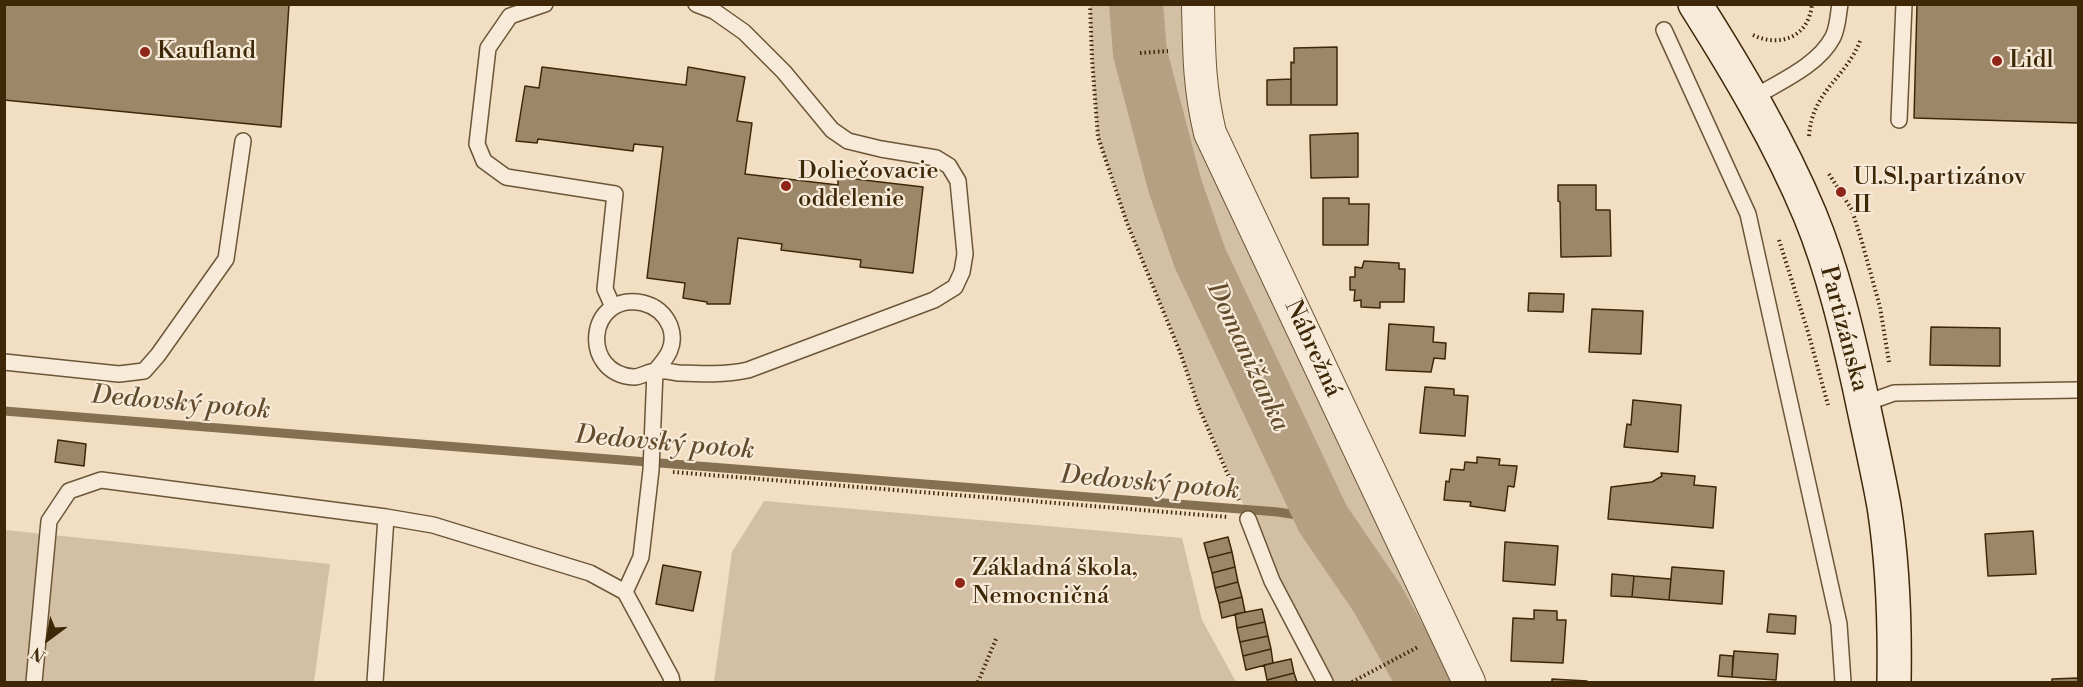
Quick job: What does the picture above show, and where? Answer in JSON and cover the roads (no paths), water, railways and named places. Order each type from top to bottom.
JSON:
[{"type":"main road","name":"Partizánska","points":[[1695,4],[1731,61],[1779,147],[1810,217],[1835,287],[1863,404],[1884,507],[1893,595],[1894,682]]},
{"type":"street","name":"Nábrežná","points":[[1198,4],[1199,70],[1202,99],[1210,133],[1469,682]]},
{"type":"lane","points":[[545,4],[510,16],[488,48],[477,144],[484,161],[506,177],[615,194],[605,289],[613,307]]},
{"type":"lane","points":[[625,592],[641,557],[651,470],[655,371],[668,357],[672,344],[672,331],[667,319],[653,306],[631,301],[613,307],[602,318],[596,334],[599,355],[613,371],[635,377],[655,371],[730,374],[748,370],[922,304],[955,287],[962,272],[965,254],[958,182],[949,166],[936,158],[848,141],[832,130],[784,72],[744,32],[714,11],[696,4]]},
{"type":"lane","points":[[1751,99],[1821,54],[1837,28],[1840,4]]},
{"type":"lane","points":[[1899,120],[1904,4]]},
{"type":"lane","points":[[1664,30],[1748,214],[1839,624],[1842,682]]},
{"type":"lane","points":[[4,362],[119,374],[144,371],[158,355],[226,259],[243,141]]},
{"type":"lane","points":[[1863,404],[1893,393],[2079,390]]},
{"type":"lane","points":[[34,682],[49,521],[69,491],[101,480],[433,525],[590,573],[625,592],[672,682]]},
{"type":"lane","points":[[375,682],[386,517]]},
{"type":"lane","points":[[1248,519],[1272,581],[1324,682]]},
{"type":"waterway","name":"Domanižanka","points":[[1136,4],[1140,53],[1175,186],[1200,258],[1323,519],[1377,598],[1424,682]]},
{"type":"waterway","name":"Dedovský potok","points":[[4,411],[1278,512],[1323,519]]},
{"type":"place","name":"Kaufland","points":[[145,52]]},
{"type":"place","name":"Lidl","points":[[1997,61]]},
{"type":"place","name":"Doliečovacie oddelenie","points":[[786,186]]},
{"type":"place","name":"Ul.Sl.partizánov II","points":[[1841,192]]},
{"type":"place","name":"Základná škola, Nemocničná","points":[[960,583]]}]
